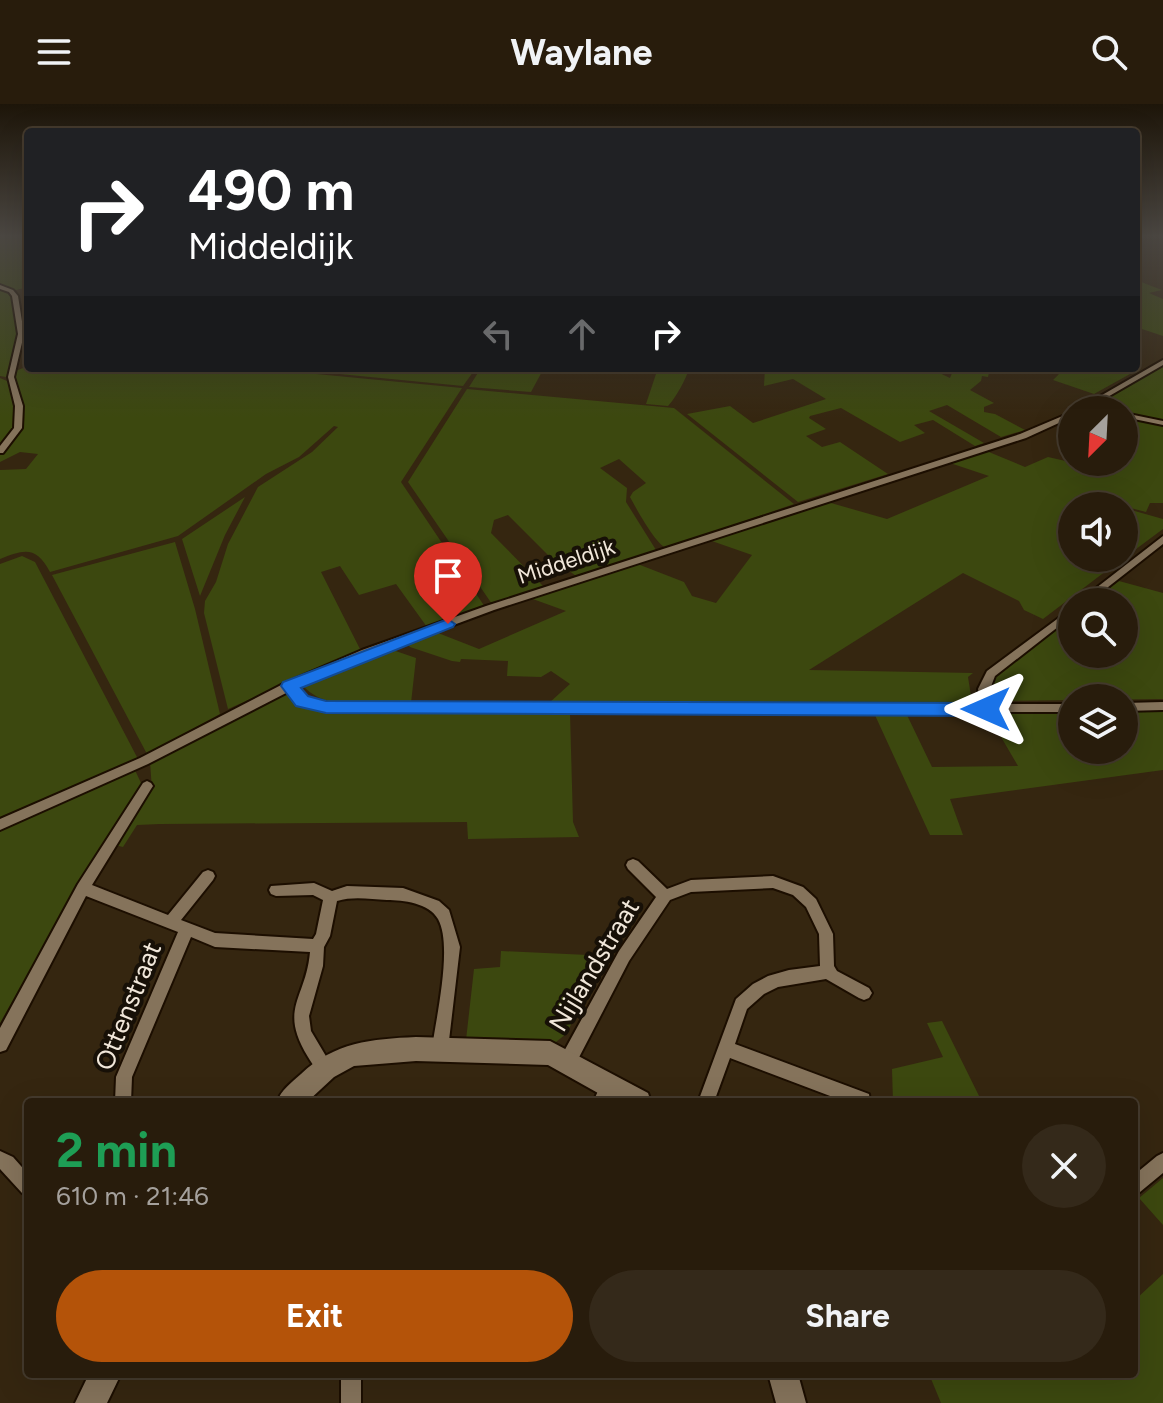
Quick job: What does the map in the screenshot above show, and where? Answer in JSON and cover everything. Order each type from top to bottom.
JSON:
[{"type":"street","points":[[0,451],[18,428],[19,406],[11,377],[21,334],[14,297]]},
{"type":"street","points":[[1104,396],[1163,362]]},
{"type":"street","points":[[0,377],[11,377]]},
{"type":"street","points":[[1138,418],[1163,423]]},
{"type":"street","name":"Middeldijk","points":[[0,825],[144,761],[289,686],[366,653],[490,608],[1023,436],[1058,420]]},
{"type":"street","points":[[1101,588],[1163,539]]},
{"type":"street","points":[[986,709],[984,689],[991,674],[1058,622]]},
{"type":"street","points":[[289,686],[302,701],[326,707],[1058,708]]},
{"type":"street","points":[[1138,707],[1163,706]]},
{"type":"street","points":[[0,1044],[83,888],[147,786]]},
{"type":"street","name":"Nijlandstraat","points":[[633,865],[665,896]]},
{"type":"street","points":[[170,923],[208,876]]},
{"type":"street","name":"Nijlandstraat","points":[[568,1061],[624,956],[665,896],[691,886],[773,882],[798,891],[811,903],[826,934],[827,968]]},
{"type":"street","points":[[83,888],[215,940],[317,946]]},
{"type":"street","points":[[276,890],[314,889],[331,897],[347,892],[392,892],[425,900],[444,915],[453,947],[440,1049]]},
{"type":"street","points":[[325,1068],[308,1040],[301,1018],[319,959],[317,946],[323,936],[331,897]]},
{"type":"street","name":"Ottenstraat","points":[[122,1098],[130,1061],[187,929]]},
{"type":"street","points":[[708,1098],[741,1004],[751,993],[784,977],[823,973],[827,968],[832,976],[864,993]]},
{"type":"street","points":[[293,1098],[325,1068],[369,1051],[440,1049],[539,1050],[568,1061],[605,1093]]},
{"type":"street","points":[[727,1049],[858,1098]]},
{"type":"street","points":[[0,1160],[7,1163],[24,1182]]},
{"type":"street","points":[[1138,1183],[1163,1162]]},
{"type":"street","points":[[90,1403],[104,1378]]},
{"type":"street","points":[[351,1378],[351,1403]]},
{"type":"street","points":[[784,1378],[791,1403]]},
{"type":"green space","points":[[0,297],[12,297],[19,331],[10,361],[10,374],[0,376]]},
{"type":"green space","points":[[1140,297],[1163,299],[1163,336],[1140,328]]},
{"type":"green space","points":[[1163,366],[1163,421],[1138,416],[1138,396],[1111,396]]},
{"type":"green space","points":[[24,368],[24,372],[296,372],[462,388],[401,482],[485,607],[427,627],[396,584],[359,595],[340,566],[321,572],[361,651],[228,709],[204,613],[205,601],[216,582],[228,544],[258,487],[312,452],[338,427],[334,426],[299,457],[266,474],[178,536],[50,572],[40,558],[29,552],[0,559],[0,470],[26,469],[38,454],[20,452],[0,462],[0,454],[20,429],[13,372]]},
{"type":"green space","points":[[330,372],[473,372],[463,386]]},
{"type":"green space","points":[[478,372],[542,372],[531,392],[469,387]]},
{"type":"green space","points":[[657,372],[688,372],[668,406],[646,404]]},
{"type":"green space","points":[[765,372],[937,372],[950,378],[952,372],[989,372],[988,377],[982,376],[981,381],[970,390],[994,403],[984,407],[984,412],[995,414],[1025,430],[1001,437],[947,405],[929,411],[984,443],[975,446],[933,420],[914,425],[925,433],[900,442],[841,408],[810,416],[826,429],[806,436],[822,447],[840,442],[888,474],[798,502],[687,414],[730,406],[753,423],[826,399],[793,379],[764,386]]},
{"type":"green space","points":[[1053,372],[1134,372],[1094,394],[1053,380],[1059,374]]},
{"type":"green space","points":[[0,378],[7,381],[16,416],[12,430],[0,447]]},
{"type":"green space","points":[[467,389],[674,408],[794,504],[666,548],[652,533],[630,497],[646,483],[619,459],[600,468],[627,488],[626,502],[656,550],[576,576],[548,555],[508,515],[494,520],[491,533],[544,587],[492,604],[408,482]]},
{"type":"green space","points":[[1138,419],[1163,424],[1163,503],[1150,503],[1146,512],[1138,510],[1138,492],[1058,492],[1058,572],[1105,572],[1084,588],[1058,588],[1058,608],[1043,619],[1024,610],[1019,601],[963,573],[809,670],[973,673],[968,677],[972,702],[549,703],[570,684],[551,671],[541,677],[507,676],[508,661],[452,661],[410,647],[405,641],[433,631],[479,649],[566,611],[530,598],[635,563],[684,582],[692,596],[716,603],[752,555],[706,539],[824,501],[887,519],[989,476],[950,463],[984,450],[1025,467],[1048,457],[1058,459],[1058,476],[1138,476]]},
{"type":"green space","points":[[245,497],[225,535],[200,596],[182,539]]},
{"type":"green space","points":[[1138,512],[1163,519],[1163,529],[1138,548]]},
{"type":"green space","points":[[175,542],[220,714],[147,754],[52,575]]},
{"type":"green space","points":[[22,556],[35,562],[138,759],[0,817],[0,564]]},
{"type":"green space","points":[[1119,581],[1163,593],[1163,699],[1138,699],[1138,684],[1058,684],[1058,700],[991,701],[988,689],[995,678],[1058,629],[1058,668],[1138,668],[1138,588],[1110,588]]},
{"type":"green space","points":[[387,648],[416,658],[411,703],[340,703],[314,695],[304,687],[305,683]]},
{"type":"green space","points":[[284,692],[313,710],[323,712],[570,713],[573,822],[579,837],[468,839],[467,822],[160,824],[137,825],[123,847],[115,845],[152,790],[150,761]]},
{"type":"green space","points":[[1163,710],[1163,770],[950,799],[963,835],[930,835],[874,713],[906,713],[932,767],[1018,766],[987,713],[1058,712],[1058,764],[1138,764],[1138,711]]},
{"type":"green space","points":[[134,768],[141,783],[140,791],[87,869],[0,1023],[0,828]]},
{"type":"green space","points":[[501,951],[588,955],[603,965],[566,1034],[556,1042],[466,1040],[474,969],[500,967]]},
{"type":"green space","points":[[942,1021],[980,1098],[893,1098],[892,1069],[943,1057],[927,1023]]},
{"type":"green space","points":[[1163,1178],[1163,1225],[1139,1198]]},
{"type":"green space","points":[[1163,1274],[1163,1403],[941,1403],[931,1378],[1138,1378],[1138,1297]]},
{"type":"route","points":[[448,624],[366,653],[289,686],[296,696],[309,705],[326,707],[986,709]]}]
